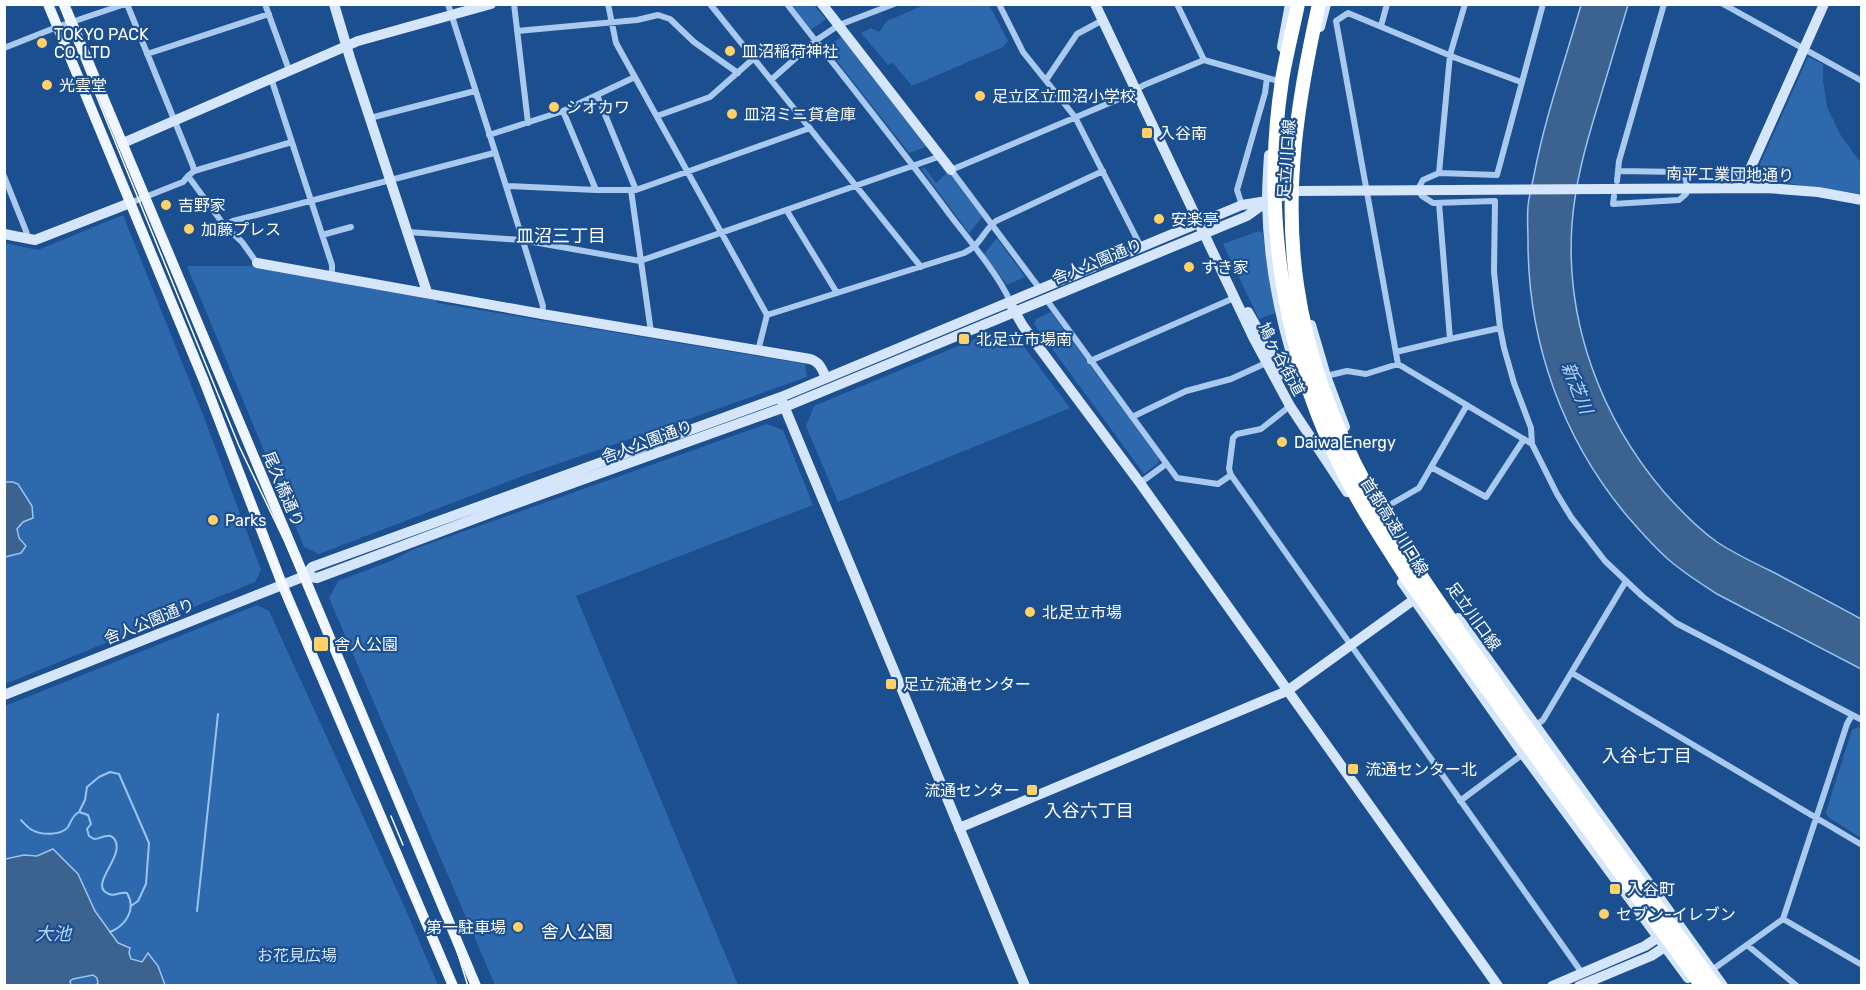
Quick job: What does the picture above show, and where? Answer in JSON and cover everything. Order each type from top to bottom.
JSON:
[{"type":"highway","name":"首都高速川口線","points":[[1298,4],[1282,79],[1274,210],[1283,288],[1292,334],[1307,385],[1325,432],[1349,484],[1407,578],[1702,986]]},
{"type":"highway","name":"首都高速川口線","points":[[1319,4],[1296,127],[1291,215],[1297,287],[1306,333],[1337,428],[1360,477],[1416,572],[1516,714],[1715,986]]},
{"type":"main road","points":[[48,4],[204,381],[282,584],[453,986]]},
{"type":"main road","name":"尾久橋通り","points":[[64,4],[476,986]]},
{"type":"street","points":[[4,48],[126,4],[194,171]]},
{"type":"street","points":[[265,4],[289,70]]},
{"type":"street","points":[[334,4],[427,292]]},
{"type":"street","points":[[448,4],[543,306],[542,314]]},
{"type":"street","points":[[123,143],[358,41],[491,4]]},
{"type":"street","points":[[514,4],[528,123]]},
{"type":"street","points":[[608,4],[616,43],[767,315],[758,351]]},
{"type":"street","points":[[711,4],[921,267]]},
{"type":"street","points":[[787,4],[914,166],[974,247],[1005,291],[1023,326],[1140,483],[1498,986]]},
{"type":"street","points":[[822,4],[992,224],[1177,478],[1218,484],[1231,475]]},
{"type":"street","points":[[771,80],[815,41],[839,25],[894,4]]},
{"type":"street","points":[[999,4],[1023,52],[1076,117],[1141,247]]},
{"type":"street","name":"鳩ヶ谷街道","points":[[1095,4],[1266,363],[1290,406],[1347,492]]},
{"type":"street","points":[[1177,4],[1204,60]]},
{"type":"street","name":"足立川口線","points":[[1290,4],[1271,79],[1267,201],[1269,238],[1287,338],[1300,382],[1334,465],[1347,492],[1414,600],[1523,754],[1694,986]]},
{"type":"street","name":"足立川口線","points":[[1326,4],[1303,118],[1298,191],[1298,228],[1303,285],[1312,329],[1326,376],[1363,467],[1434,585],[1723,986]]},
{"type":"street","points":[[1381,26],[1387,4]]},
{"type":"street","points":[[1439,173],[1450,56],[1466,4]]},
{"type":"street","points":[[1418,189],[1423,180],[1439,173],[1497,175],[1543,4]]},
{"type":"street","points":[[1617,181],[1619,161],[1664,4]]},
{"type":"street","points":[[1723,4],[1862,81]]},
{"type":"street","points":[[1742,188],[1824,4]]},
{"type":"street","points":[[1398,364],[1336,21],[1348,13],[1450,56],[1521,82]]},
{"type":"street","points":[[147,54],[269,14]]},
{"type":"street","points":[[517,31],[612,23],[658,15],[670,18],[694,42],[738,73]]},
{"type":"street","points":[[1046,80],[1077,34],[1103,20]]},
{"type":"street","points":[[657,116],[710,98],[753,59]]},
{"type":"street","points":[[951,170],[1126,96],[1136,89],[1204,60],[1271,79],[1237,190],[1242,205]]},
{"type":"street","points":[[489,135],[563,111],[635,76]]},
{"type":"street","points":[[271,78],[333,265],[332,276]]},
{"type":"street","points":[[370,118],[475,91]]},
{"type":"street","points":[[597,95],[633,190],[640,261],[651,332]]},
{"type":"street","points":[[563,111],[596,190]]},
{"type":"street","points":[[506,186],[633,190],[810,128]]},
{"type":"street","points":[[4,234],[35,240],[183,182],[194,171],[292,142]]},
{"type":"street","points":[[224,225],[494,153]]},
{"type":"street","points":[[408,232],[522,240],[640,261],[941,156]]},
{"type":"street","points":[[767,315],[964,253],[978,244],[992,224],[1103,171]]},
{"type":"street","points":[[1614,196],[1613,204],[1679,200],[1686,195],[1687,181],[1681,172],[1618,171]]},
{"type":"street","points":[[5,176],[28,239]]},
{"type":"street","points":[[188,176],[224,225],[242,242],[257,263],[816,361],[826,378]]},
{"type":"street","name":"南平工業団地通り","points":[[1418,189],[1742,188],[1797,190],[1862,200]]},
{"type":"street","points":[[1267,201],[1298,191],[1418,189]]},
{"type":"street","points":[[1418,189],[1422,196],[1433,203],[1495,201],[1494,272],[1500,328],[1514,383],[1531,428],[1532,444],[1557,495],[1605,561],[1626,582],[1676,623],[1862,720]]},
{"type":"street","name":"舎人公園通り","points":[[4,695],[305,576],[312,567],[783,402],[1202,228],[1242,205],[1267,201]]},
{"type":"street","name":"舎人公園通り","points":[[1043,294],[1141,247],[1247,216],[1267,201]]},
{"type":"street","points":[[1439,203],[1450,339]]},
{"type":"street","points":[[787,211],[837,293]]},
{"type":"street","points":[[322,235],[351,227]]},
{"type":"street","name":"鳩ヶ谷街道","points":[[1202,228],[1282,374],[1291,381],[1300,382],[1326,376]]},
{"type":"street","points":[[1090,361],[1234,298]]},
{"type":"street","name":"舎人公園通り","points":[[783,402],[826,378],[1012,307]]},
{"type":"street","points":[[1396,352],[1500,328]]},
{"type":"street","points":[[1132,417],[1186,391],[1231,379],[1266,363]]},
{"type":"street","points":[[1326,376],[1347,371],[1366,374],[1398,364],[1532,444]]},
{"type":"street","points":[[783,402],[1025,986]]},
{"type":"street","points":[[1386,507],[1419,488],[1467,405]]},
{"type":"street","points":[[1290,406],[1261,429],[1237,434],[1233,438],[1229,469],[1231,475],[1585,981]]},
{"type":"street","points":[[1431,467],[1486,497],[1524,439]]},
{"type":"street","points":[[1140,483],[1166,464]]},
{"type":"street","points":[[1535,726],[1544,720],[1626,582]]},
{"type":"street","points":[[959,828],[1287,691],[1434,585]]},
{"type":"street","points":[[1572,673],[1862,845]]},
{"type":"street","points":[[1712,970],[1783,919],[1847,724],[1852,715]]},
{"type":"street","points":[[1460,801],[1523,754]]},
{"type":"street","points":[[1783,919],[1862,965]]},
{"type":"street","points":[[1552,986],[1585,981],[1651,956],[1677,939],[1682,928],[1669,929],[1658,938],[1585,981]]},
{"type":"street","points":[[1747,945],[1797,986]]},
{"type":"green space","points":[[792,5],[814,5],[826,19],[811,30]]},
{"type":"green space","points":[[924,5],[989,5],[1008,41],[1003,47],[912,86],[893,63],[888,65],[861,33],[871,28],[879,32],[887,21]]},
{"type":"green space","points":[[842,37],[928,146],[909,153],[826,47]]},
{"type":"green space","points":[[1808,57],[1823,64],[1827,107],[1841,136],[1861,163],[1861,194],[1773,181],[1762,170],[1760,164]]},
{"type":"green space","points":[[940,161],[982,217],[969,233],[922,170],[924,167],[936,183],[946,174],[938,162]]},
{"type":"green space","points":[[123,215],[205,420],[261,570],[255,582],[5,684],[5,243],[38,250]]},
{"type":"green space","points":[[1259,231],[1263,233],[1275,313],[1259,319],[1223,244]]},
{"type":"green space","points":[[997,238],[1025,277],[1007,285],[984,254]]},
{"type":"green space","points":[[187,266],[252,266],[436,300],[438,303],[805,364],[807,377],[525,475],[319,554],[304,547]]},
{"type":"green space","points":[[1051,312],[1159,459],[1158,463],[1144,474],[1034,324],[1036,319]]},
{"type":"green space","points":[[997,330],[1016,336],[1070,408],[838,502],[806,426],[814,406]]},
{"type":"green space","points":[[767,424],[783,430],[813,505],[576,596],[738,985],[495,985],[329,598],[338,581],[391,561],[414,549]]},
{"type":"green space","name":"お花見広場","points":[[257,605],[269,611],[438,985],[5,986],[5,706]]},
{"type":"green space","points":[[1862,726],[1861,838],[1828,817],[1826,812],[1852,730]]},
{"type":"water","name":"新芝川","points":[[1581,5],[1628,5],[1585,149],[1572,224],[1571,261],[1581,332],[1605,401],[1622,433],[1642,463],[1670,499],[1703,531],[1738,554],[1861,619],[1861,669],[1717,594],[1669,560],[1628,517],[1605,487],[1568,423],[1554,388],[1534,317],[1530,280],[1528,210],[1544,132]]},
{"type":"water","points":[[5,482],[18,484],[32,506],[33,518],[23,522],[17,529],[19,538],[26,546],[21,553],[5,557]]},
{"type":"water","name":"大池","points":[[53,849],[78,874],[95,911],[118,943],[130,948],[131,959],[142,962],[148,953],[158,966],[165,985],[96,985],[97,978],[93,975],[73,979],[70,981],[71,985],[5,985],[5,859],[24,855],[37,856]]},
{"type":"waterway","points":[[197,911],[218,714]]},
{"type":"waterway","points":[[79,812],[85,800],[87,787],[99,777],[110,772],[119,774],[149,843],[146,884],[138,901],[131,906]]},
{"type":"waterway","points":[[21,820],[36,832],[56,833],[65,830],[79,812],[88,815],[91,824],[87,829],[89,836],[94,839],[110,836],[114,839],[117,847],[104,878],[103,890],[111,895],[127,893],[131,905],[125,922],[110,932]]},
{"type":"tram line","points":[[59,4],[239,446],[285,542],[357,705],[451,932],[468,986]]},
{"type":"tram line","points":[[240,465],[285,588],[334,710],[437,952],[456,986]]},
{"type":"tram line","points":[[391,816],[403,845]]},
{"type":"place","name":"TOKYO PACK CO. LTD","points":[[42,43]]},
{"type":"place","name":"皿沼稲荷神社","points":[[730,51]]},
{"type":"place","name":"光雲堂","points":[[47,85]]},
{"type":"place","name":"足立区立皿沼小学校","points":[[980,96]]},
{"type":"place","name":"シオカワ","points":[[554,107]]},
{"type":"place","name":"皿沼ミニ貸倉庫","points":[[732,114]]},
{"type":"place","name":"入谷南","points":[[1147,133]]},
{"type":"place","name":"吉野家","points":[[166,205]]},
{"type":"place","name":"安楽亭","points":[[1159,219]]},
{"type":"place","name":"加藤プレス","points":[[189,229]]},
{"type":"place","name":"すき家","points":[[1189,267]]},
{"type":"place","name":"北足立市場南","points":[[964,339]]},
{"type":"place","name":"Daiwa Energy","points":[[1282,442]]},
{"type":"place","name":"Parks","points":[[213,520]]},
{"type":"place","name":"北足立市場","points":[[1030,612]]},
{"type":"place","name":"舎人公園","points":[[321,644]]},
{"type":"place","name":"足立流通センター","points":[[891,684]]},
{"type":"place","name":"流通センター北","points":[[1353,769]]},
{"type":"place","name":"流通センター","points":[[1032,790]]},
{"type":"place","name":"入谷町","points":[[1615,889]]},
{"type":"place","name":"セブン-イレブン","points":[[1604,914]]},
{"type":"place","name":"第一駐車場","points":[[518,927]]},
{"type":"district","name":"皿沼三丁目","points":[[561,236]]},
{"type":"district","name":"入谷七丁目","points":[[1647,756]]},
{"type":"district","name":"入谷六丁目","points":[[1089,811]]},
{"type":"district","name":"舎人公園","points":[[577,932]]}]
